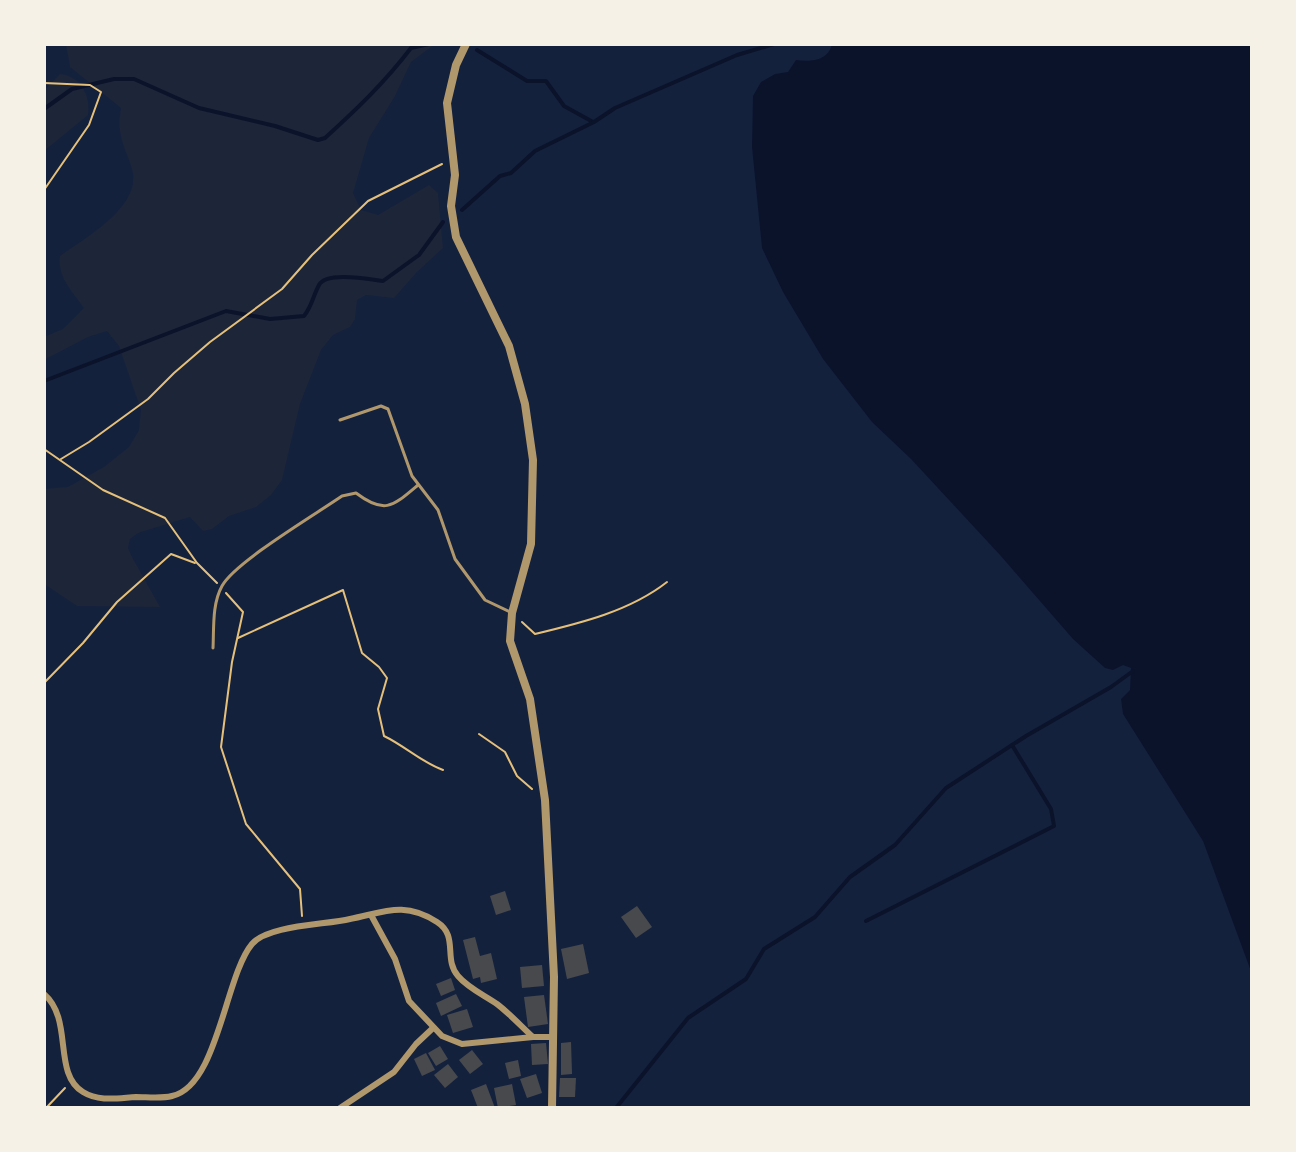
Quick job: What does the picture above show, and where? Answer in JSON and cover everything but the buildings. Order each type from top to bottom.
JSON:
[{"type":"street","points":[[466,44],[456,65],[447,103],[455,175],[451,206],[456,237],[509,346],[525,404],[533,460],[531,544],[512,613],[510,641],[530,699],[545,800],[553,928],[552,1108]]},
{"type":"street","points":[[44,994],[58,1012],[66,1064],[72,1081],[80,1091],[97,1099],[174,1096],[189,1086],[210,1056],[238,970],[253,942],[267,933],[403,908],[440,924],[450,936],[451,966],[458,976],[498,1005],[533,1037]]},
{"type":"street","points":[[371,915],[395,959],[409,1001],[442,1036],[462,1044],[553,1037]]},
{"type":"street","points":[[340,1108],[394,1072],[433,1028]]},
{"type":"lane","points":[[340,420],[381,406],[388,409],[418,485],[438,510],[455,559],[485,600],[512,613]]},
{"type":"lane","points":[[213,648],[216,601],[221,587],[238,568],[342,496],[356,493],[372,505],[382,506],[401,500],[418,485]]},
{"type":"path","points":[[44,83],[90,85],[101,92],[89,125],[44,190]]},
{"type":"path","points":[[60,460],[148,399],[210,342],[282,289],[368,201],[453,158]]},
{"type":"path","points":[[44,449],[103,490],[165,518],[197,563],[243,612],[221,747],[246,824],[300,889],[303,927]]},
{"type":"path","points":[[44,683],[117,602],[171,554],[197,563]]},
{"type":"path","points":[[512,613],[535,634],[609,613],[652,594],[667,582]]},
{"type":"path","points":[[237,638],[343,590],[362,653],[387,678],[378,709],[384,736],[404,745],[429,765],[443,770]]},
{"type":"path","points":[[479,734],[505,752],[517,776],[545,800]]},
{"type":"path","points":[[46,1108],[72,1081]]},
{"type":"shaded area","points":[[66,44],[435,44],[411,62],[395,96],[369,138],[353,193],[361,210],[378,215],[429,185],[438,193],[443,248],[394,298],[366,295],[357,300],[355,319],[350,327],[333,335],[321,350],[300,404],[282,480],[271,495],[256,507],[229,516],[212,529],[203,531],[190,517],[138,533],[130,539],[128,548],[160,607],[77,606],[44,584],[44,489],[68,487],[104,467],[129,447],[139,430],[141,410],[119,346],[107,331],[88,337],[44,360],[44,337],[63,329],[84,308],[63,277],[60,256],[110,220],[129,196],[133,183],[132,169],[120,133],[121,108],[70,67]]},
{"type":"shaded area","points":[[832,44],[1252,44],[1252,974],[1203,841],[1123,714],[1121,699],[1130,690],[1131,668],[1123,665],[1113,670],[1105,668],[1073,639],[1000,555],[911,459],[872,422],[823,359],[783,292],[762,248],[752,147],[753,96],[761,82],[775,74],[788,72],[796,60],[823,57]]},
{"type":"shaded area","points":[[60,74],[73,78],[83,88],[88,100],[88,115],[44,151],[44,91]]},
{"type":"waterway","points":[[44,109],[72,89],[114,79],[134,79],[199,108],[318,140],[325,138],[359,106],[411,48],[429,44]]},
{"type":"waterway","points":[[462,210],[500,176],[511,173],[535,151],[615,108],[737,55],[774,44]]},
{"type":"waterway","points":[[477,50],[527,81],[546,81],[564,106],[593,122]]},
{"type":"waterway","points":[[44,381],[226,311],[270,319],[304,316],[323,281],[348,277],[383,281],[419,255],[443,222]]},
{"type":"waterway","points":[[616,1108],[688,1018],[746,979],[764,949],[815,917],[850,877],[895,845],[946,788],[1133,671]]},
{"type":"waterway","points":[[866,921],[1054,826],[1051,809],[1012,745]]}]
